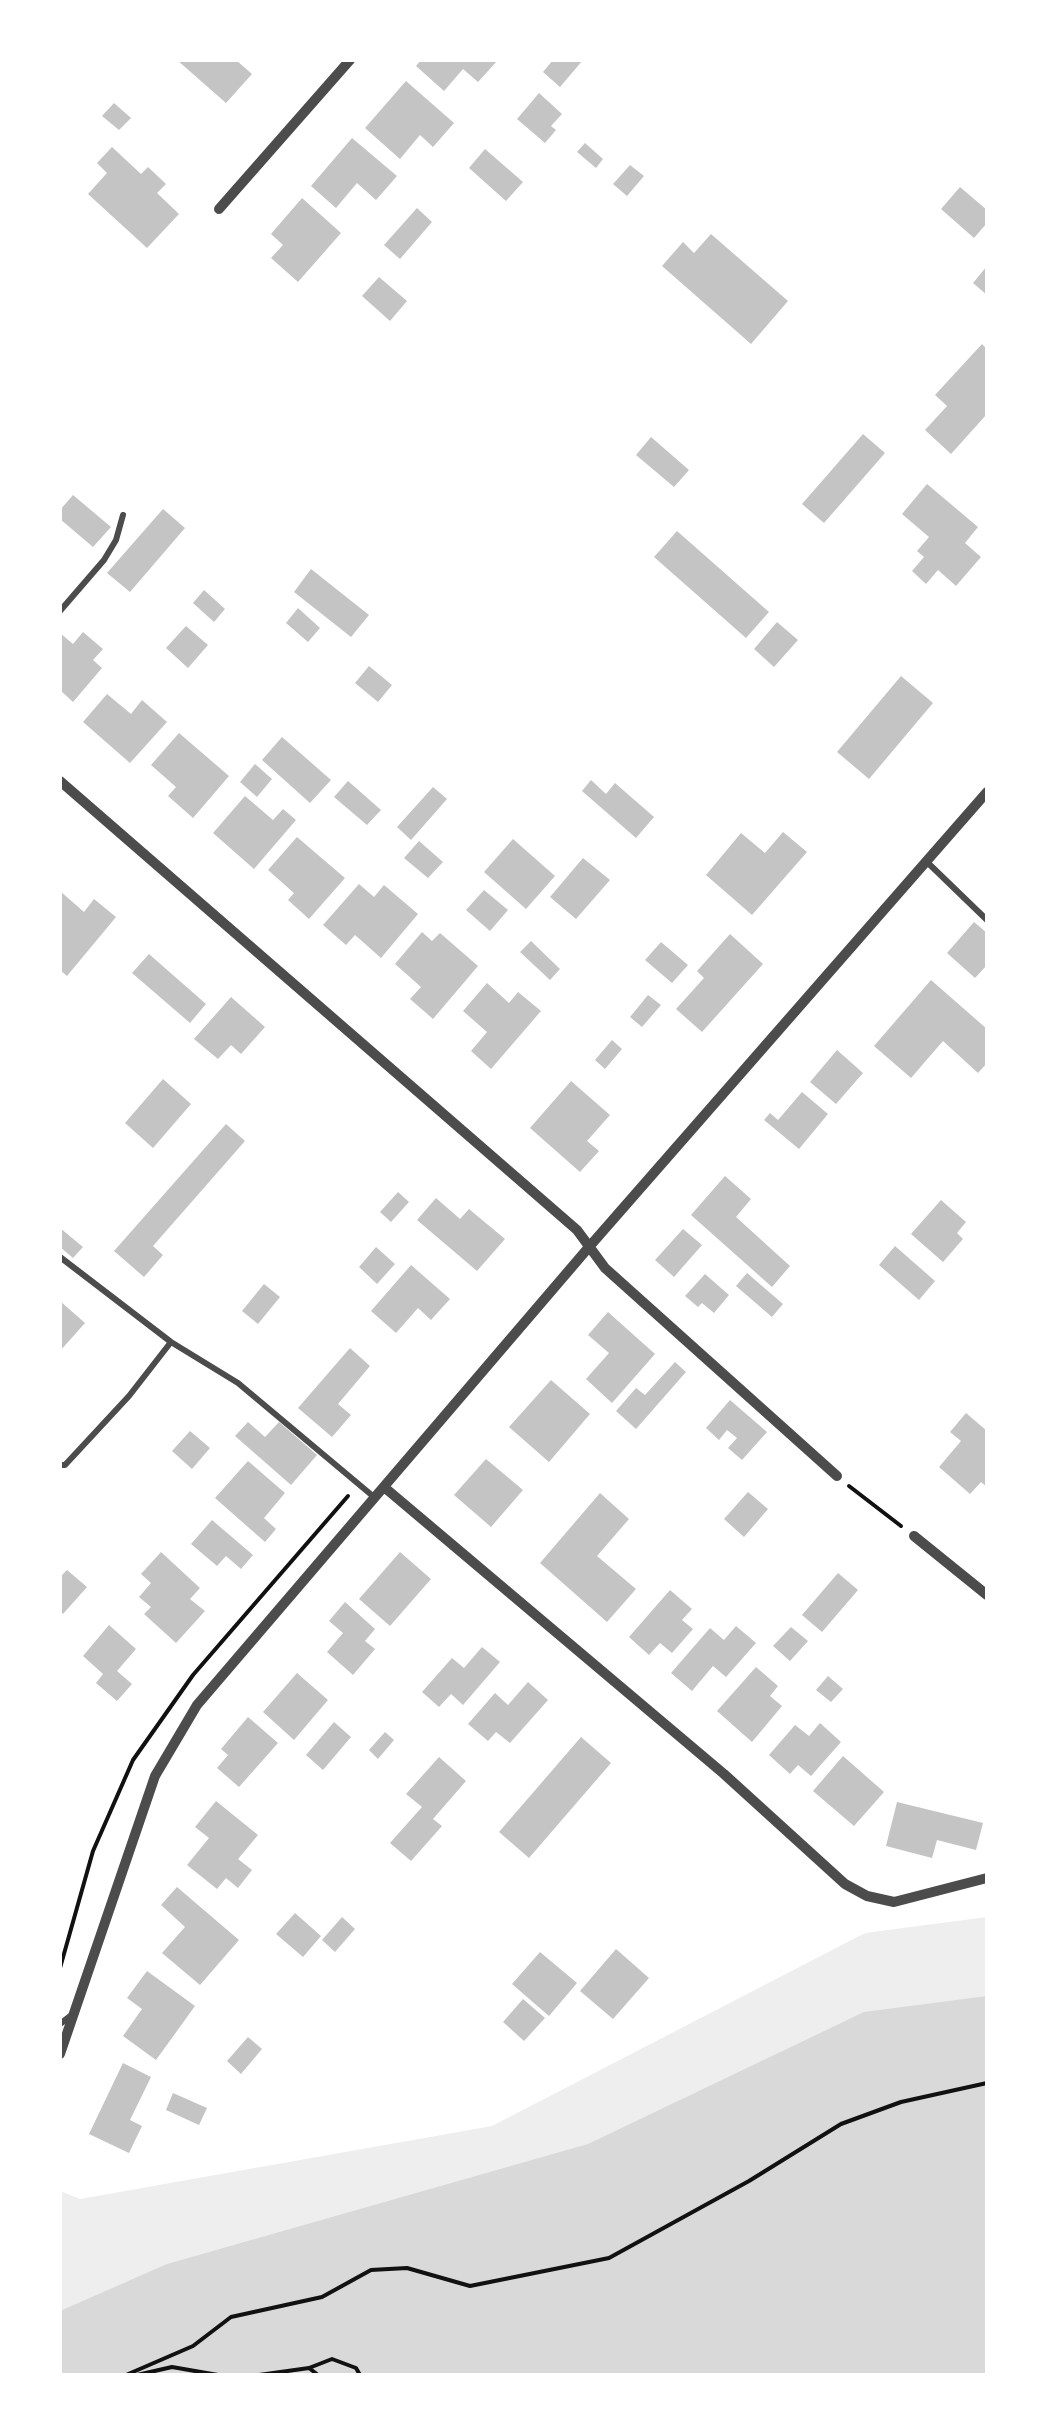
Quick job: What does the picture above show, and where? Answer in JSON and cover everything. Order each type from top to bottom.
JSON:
[{"type":"street","points":[[219,209],[346,61]]},
{"type":"street","points":[[60,781],[577,1230],[606,1268],[838,1476]]},
{"type":"street","points":[[60,2054],[155,1776],[197,1706],[589,1247],[987,792]]},
{"type":"street","points":[[384,1487],[724,1774],[845,1884],[868,1896],[894,1902],[987,1878]]},
{"type":"street","points":[[914,1536],[987,1594]]},
{"type":"lane","points":[[60,611],[104,560],[116,540],[123,514]]},
{"type":"lane","points":[[926,862],[987,920]]},
{"type":"lane","points":[[60,1258],[171,1342],[238,1382],[374,1498]]},
{"type":"lane","points":[[60,1465],[65,1465],[130,1396],[171,1342]]},
{"type":"lane","points":[[60,2024],[74,2014]]},
{"type":"path","points":[[838,1476],[914,1536]]},
{"type":"path","points":[[126,2375],[193,2346],[231,2318],[322,2296],[370,2270],[407,2268],[470,2286],[609,2258],[841,2124],[901,2102],[987,2083]]},
{"type":"path","points":[[259,2375],[310,2368],[332,2359],[356,2368],[360,2375]]},
{"type":"path","points":[[137,2375],[172,2367],[218,2375]]},
{"type":"path","points":[[310,2368],[318,2375]]},
{"type":"shaded area","points":[[987,1917],[987,2375],[60,2375],[60,2191],[80,2199],[492,2126],[865,1933]]},
{"type":"shaded area","points":[[987,1996],[987,2375],[60,2375],[60,2311],[167,2264],[588,2144],[864,2012]]},
{"type":"building","points":[[177,60],[236,60],[252,74],[226,103]]},
{"type":"building","points":[[421,60],[498,60],[478,82],[463,69],[444,91],[416,66]]},
{"type":"building","points":[[553,60],[583,60],[560,87],[543,72]]},
{"type":"building","points":[[406,81],[454,123],[433,147],[420,135],[400,159],[365,128]]},
{"type":"building","points":[[539,93],[562,114],[551,126],[556,130],[545,143],[517,119]]},
{"type":"building","points":[[114,103],[131,118],[119,130],[102,116]]},
{"type":"building","points":[[352,138],[397,176],[376,200],[357,183],[336,208],[311,186]]},
{"type":"building","points":[[585,143],[603,159],[596,168],[577,152]]},
{"type":"building","points":[[112,147],[141,174],[148,167],[166,184],[157,193],[179,214],[147,248],[88,194],[107,173],[97,163]]},
{"type":"building","points":[[485,149],[523,182],[506,201],[469,168]]},
{"type":"building","points":[[630,165],[644,176],[627,196],[613,184]]},
{"type":"building","points":[[960,187],[987,210],[987,223],[974,238],[941,209]]},
{"type":"building","points":[[302,198],[341,233],[298,282],[271,258],[283,245],[271,234]]},
{"type":"building","points":[[417,208],[432,222],[400,259],[384,245]]},
{"type":"building","points":[[711,234],[788,301],[751,344],[662,266],[683,242],[694,253]]},
{"type":"building","points":[[987,266],[987,295],[973,283]]},
{"type":"building","points":[[379,277],[407,301],[390,321],[362,296]]},
{"type":"building","points":[[982,344],[987,349],[987,414],[951,454],[925,430],[947,406],[935,395]]},
{"type":"building","points":[[863,434],[885,453],[824,523],[802,504]]},
{"type":"building","points":[[651,437],[689,470],[674,487],[636,455]]},
{"type":"building","points":[[927,484],[978,527],[965,543],[981,557],[956,586],[938,570],[926,584],[912,571],[924,557],[917,551],[929,537],[902,514]]},
{"type":"building","points":[[73,495],[111,527],[93,547],[60,519],[60,510]]},
{"type":"building","points":[[163,509],[185,528],[130,592],[107,573]]},
{"type":"building","points":[[677,531],[769,612],[746,638],[654,557]]},
{"type":"building","points":[[311,569],[369,615],[351,637],[294,592]]},
{"type":"building","points":[[204,590],[225,609],[214,622],[193,603]]},
{"type":"building","points":[[298,608],[320,628],[308,642],[286,623]]},
{"type":"building","points":[[777,622],[798,640],[774,667],[754,649]]},
{"type":"building","points":[[186,626],[208,645],[188,668],[166,648]]},
{"type":"building","points":[[83,632],[103,649],[93,660],[102,668],[73,702],[60,690],[60,633],[73,644]]},
{"type":"building","points":[[369,666],[392,685],[378,702],[355,683]]},
{"type":"building","points":[[901,676],[933,703],[869,779],[837,752]]},
{"type":"building","points":[[107,694],[131,714],[142,700],[167,722],[130,763],[83,722]]},
{"type":"building","points":[[179,733],[229,776],[193,818],[168,796],[176,787],[151,765]]},
{"type":"building","points":[[282,737],[331,780],[310,803],[262,760]]},
{"type":"building","points":[[255,764],[272,779],[257,797],[240,782]]},
{"type":"building","points":[[591,780],[606,794],[615,783],[654,817],[636,838],[582,791]]},
{"type":"building","points":[[348,781],[381,810],[367,825],[334,797]]},
{"type":"building","points":[[433,787],[447,799],[411,840],[397,827]]},
{"type":"building","points":[[245,796],[273,820],[283,809],[296,820],[254,869],[213,833]]},
{"type":"building","points":[[783,832],[807,852],[752,915],[706,875],[741,833],[765,853]]},
{"type":"building","points":[[297,837],[345,878],[309,919],[288,900],[294,893],[268,870]]},
{"type":"building","points":[[513,839],[555,876],[526,909],[484,872]]},
{"type":"building","points":[[419,841],[443,862],[428,878],[404,858]]},
{"type":"building","points":[[583,858],[610,880],[576,919],[550,897]]},
{"type":"building","points":[[359,884],[374,897],[384,885],[418,914],[381,958],[355,935],[346,945],[323,925]]},
{"type":"building","points":[[484,890],[508,910],[490,931],[466,910]]},
{"type":"building","points":[[60,891],[84,912],[94,899],[116,917],[67,976],[60,970]]},
{"type":"building","points":[[974,922],[987,933],[987,965],[975,978],[947,953]]},
{"type":"building","points":[[422,932],[432,941],[440,933],[478,966],[433,1019],[410,999],[421,987],[395,964]]},
{"type":"building","points":[[730,934],[763,964],[702,1032],[676,1009],[704,978],[697,971]]},
{"type":"building","points":[[531,941],[560,969],[550,980],[520,952]]},
{"type":"building","points":[[661,942],[688,965],[672,983],[645,960]]},
{"type":"building","points":[[149,954],[206,1004],[190,1023],[132,973]]},
{"type":"building","points":[[931,980],[987,1029],[987,1063],[978,1073],[943,1041],[911,1078],[874,1046]]},
{"type":"building","points":[[487,983],[509,1003],[518,992],[541,1011],[491,1069],[471,1051],[487,1032],[463,1011]]},
{"type":"building","points":[[648,995],[661,1005],[642,1027],[630,1017]]},
{"type":"building","points":[[231,997],[265,1027],[241,1054],[231,1045],[218,1059],[194,1039]]},
{"type":"building","points":[[612,1040],[622,1049],[605,1069],[595,1060]]},
{"type":"building","points":[[837,1050],[863,1073],[836,1104],[810,1082]]},
{"type":"building","points":[[163,1079],[191,1104],[153,1148],[125,1123]]},
{"type":"building","points":[[571,1081],[610,1115],[587,1141],[599,1151],[580,1172],[530,1128]]},
{"type":"building","points":[[802,1092],[828,1114],[799,1149],[764,1120],[770,1113],[778,1120]]},
{"type":"building","points":[[226,1124],[245,1141],[153,1246],[163,1255],[144,1277],[114,1251]]},
{"type":"building","points":[[725,1176],[751,1199],[736,1217],[790,1266],[772,1287],[691,1215]]},
{"type":"building","points":[[398,1192],[409,1202],[391,1222],[380,1212]]},
{"type":"building","points":[[436,1198],[460,1219],[469,1209],[505,1239],[477,1271],[417,1220]]},
{"type":"building","points":[[941,1200],[966,1222],[957,1233],[963,1239],[943,1262],[911,1234]]},
{"type":"building","points":[[60,1228],[83,1247],[73,1258],[60,1247]]},
{"type":"building","points":[[683,1229],[702,1245],[674,1277],[655,1260]]},
{"type":"building","points":[[895,1246],[935,1281],[919,1300],[879,1265]]},
{"type":"building","points":[[376,1247],[395,1264],[377,1284],[359,1267]]},
{"type":"building","points":[[411,1265],[450,1299],[431,1320],[418,1308],[396,1333],[371,1311]]},
{"type":"building","points":[[747,1273],[783,1304],[772,1317],[736,1286]]},
{"type":"building","points":[[705,1274],[729,1295],[714,1313],[685,1296]]},
{"type":"building","points":[[264,1284],[280,1297],[258,1324],[242,1311]]},
{"type":"building","points":[[60,1301],[85,1323],[60,1351]]},
{"type":"building","points":[[608,1312],[655,1354],[612,1403],[586,1379],[609,1353],[588,1335]]},
{"type":"building","points":[[350,1348],[370,1366],[338,1404],[351,1415],[332,1437],[298,1408]]},
{"type":"building","points":[[675,1362],[686,1372],[636,1429],[616,1411],[636,1388],[645,1395]]},
{"type":"building","points":[[551,1380],[590,1414],[549,1462],[509,1427]]},
{"type":"building","points":[[730,1400],[767,1432],[742,1460],[728,1448],[737,1438],[727,1430],[719,1440],[706,1428]]},
{"type":"building","points":[[966,1413],[987,1431],[987,1487],[981,1482],[970,1494],[939,1467],[961,1441],[950,1432]]},
{"type":"building","points":[[248,1422],[265,1437],[279,1422],[317,1455],[291,1485],[235,1436]]},
{"type":"building","points":[[190,1431],[210,1448],[192,1469],[172,1451]]},
{"type":"building","points":[[486,1459],[523,1490],[491,1527],[454,1495]]},
{"type":"building","points":[[248,1461],[285,1493],[264,1518],[276,1529],[265,1542],[215,1498]]},
{"type":"building","points":[[748,1492],[768,1509],[744,1537],[724,1519]]},
{"type":"building","points":[[600,1493],[629,1519],[597,1556],[636,1589],[607,1622],[540,1563]]},
{"type":"building","points":[[212,1520],[253,1555],[241,1569],[226,1556],[217,1566],[191,1544]]},
{"type":"building","points":[[161,1552],[200,1588],[190,1599],[205,1611],[176,1643],[144,1614],[151,1607],[139,1597],[151,1583],[141,1574]]},
{"type":"building","points":[[400,1552],[431,1579],[390,1626],[359,1599]]},
{"type":"building","points":[[67,1570],[87,1587],[63,1614],[60,1577]]},
{"type":"building","points":[[838,1573],[858,1590],[822,1632],[802,1615]]},
{"type":"building","points":[[670,1590],[692,1609],[682,1620],[693,1629],[672,1653],[660,1643],[649,1655],[629,1637]]},
{"type":"building","points":[[345,1602],[375,1629],[365,1641],[375,1649],[353,1675],[327,1652],[343,1633],[329,1621]]},
{"type":"building","points":[[109,1625],[136,1649],[117,1671],[132,1684],[117,1701],[96,1683],[103,1674],[83,1656]]},
{"type":"building","points":[[736,1626],[756,1643],[726,1677],[713,1666],[692,1691],[671,1673],[710,1628],[724,1640]]},
{"type":"building","points":[[791,1627],[808,1641],[790,1661],[773,1646]]},
{"type":"building","points":[[482,1647],[500,1662],[463,1705],[451,1694],[439,1707],[422,1692],[452,1658],[464,1668]]},
{"type":"building","points":[[756,1667],[778,1686],[770,1696],[782,1706],[752,1742],[717,1711]]},
{"type":"building","points":[[297,1673],[328,1700],[294,1740],[263,1712]]},
{"type":"building","points":[[828,1676],[843,1689],[831,1702],[816,1690]]},
{"type":"building","points":[[528,1682],[548,1700],[510,1743],[496,1732],[488,1741],[468,1724],[495,1693],[508,1705]]},
{"type":"building","points":[[248,1717],[278,1743],[239,1787],[217,1768],[228,1755],[221,1749]]},
{"type":"building","points":[[334,1722],[351,1737],[323,1770],[306,1755]]},
{"type":"building","points":[[820,1723],[841,1742],[811,1776],[798,1765],[790,1774],[769,1755],[795,1725],[809,1736]]},
{"type":"building","points":[[385,1732],[394,1740],[378,1759],[369,1750]]},
{"type":"building","points":[[581,1737],[611,1763],[529,1858],[499,1832]]},
{"type":"building","points":[[843,1756],[884,1792],[854,1826],[813,1791]]},
{"type":"building","points":[[439,1757],[466,1781],[433,1819],[442,1826],[411,1861],[390,1843],[422,1807],[406,1794]]},
{"type":"building","points":[[216,1801],[258,1835],[238,1859],[252,1870],[238,1888],[226,1878],[217,1889],[187,1865],[209,1838],[195,1827]]},
{"type":"building","points":[[897,1802],[983,1823],[976,1850],[937,1840],[932,1858],[886,1846]]},
{"type":"building","points":[[177,1887],[239,1940],[200,1985],[162,1953],[185,1927],[161,1905]]},
{"type":"building","points":[[295,1913],[321,1936],[303,1957],[276,1934]]},
{"type":"building","points":[[342,1917],[355,1929],[335,1952],[322,1940]]},
{"type":"building","points":[[616,1949],[649,1978],[613,2019],[580,1991]]},
{"type":"building","points":[[540,1952],[577,1983],[549,2016],[512,1984]]},
{"type":"building","points":[[147,1971],[195,2006],[156,2060],[123,2036],[142,2009],[127,1998]]},
{"type":"building","points":[[523,1999],[545,2018],[524,2041],[503,2022]]},
{"type":"building","points":[[248,2037],[262,2049],[241,2074],[227,2061]]},
{"type":"building","points":[[123,2063],[151,2077],[130,2120],[142,2126],[129,2153],[89,2134]]},
{"type":"building","points":[[173,2093],[207,2108],[199,2125],[166,2110]]}]
